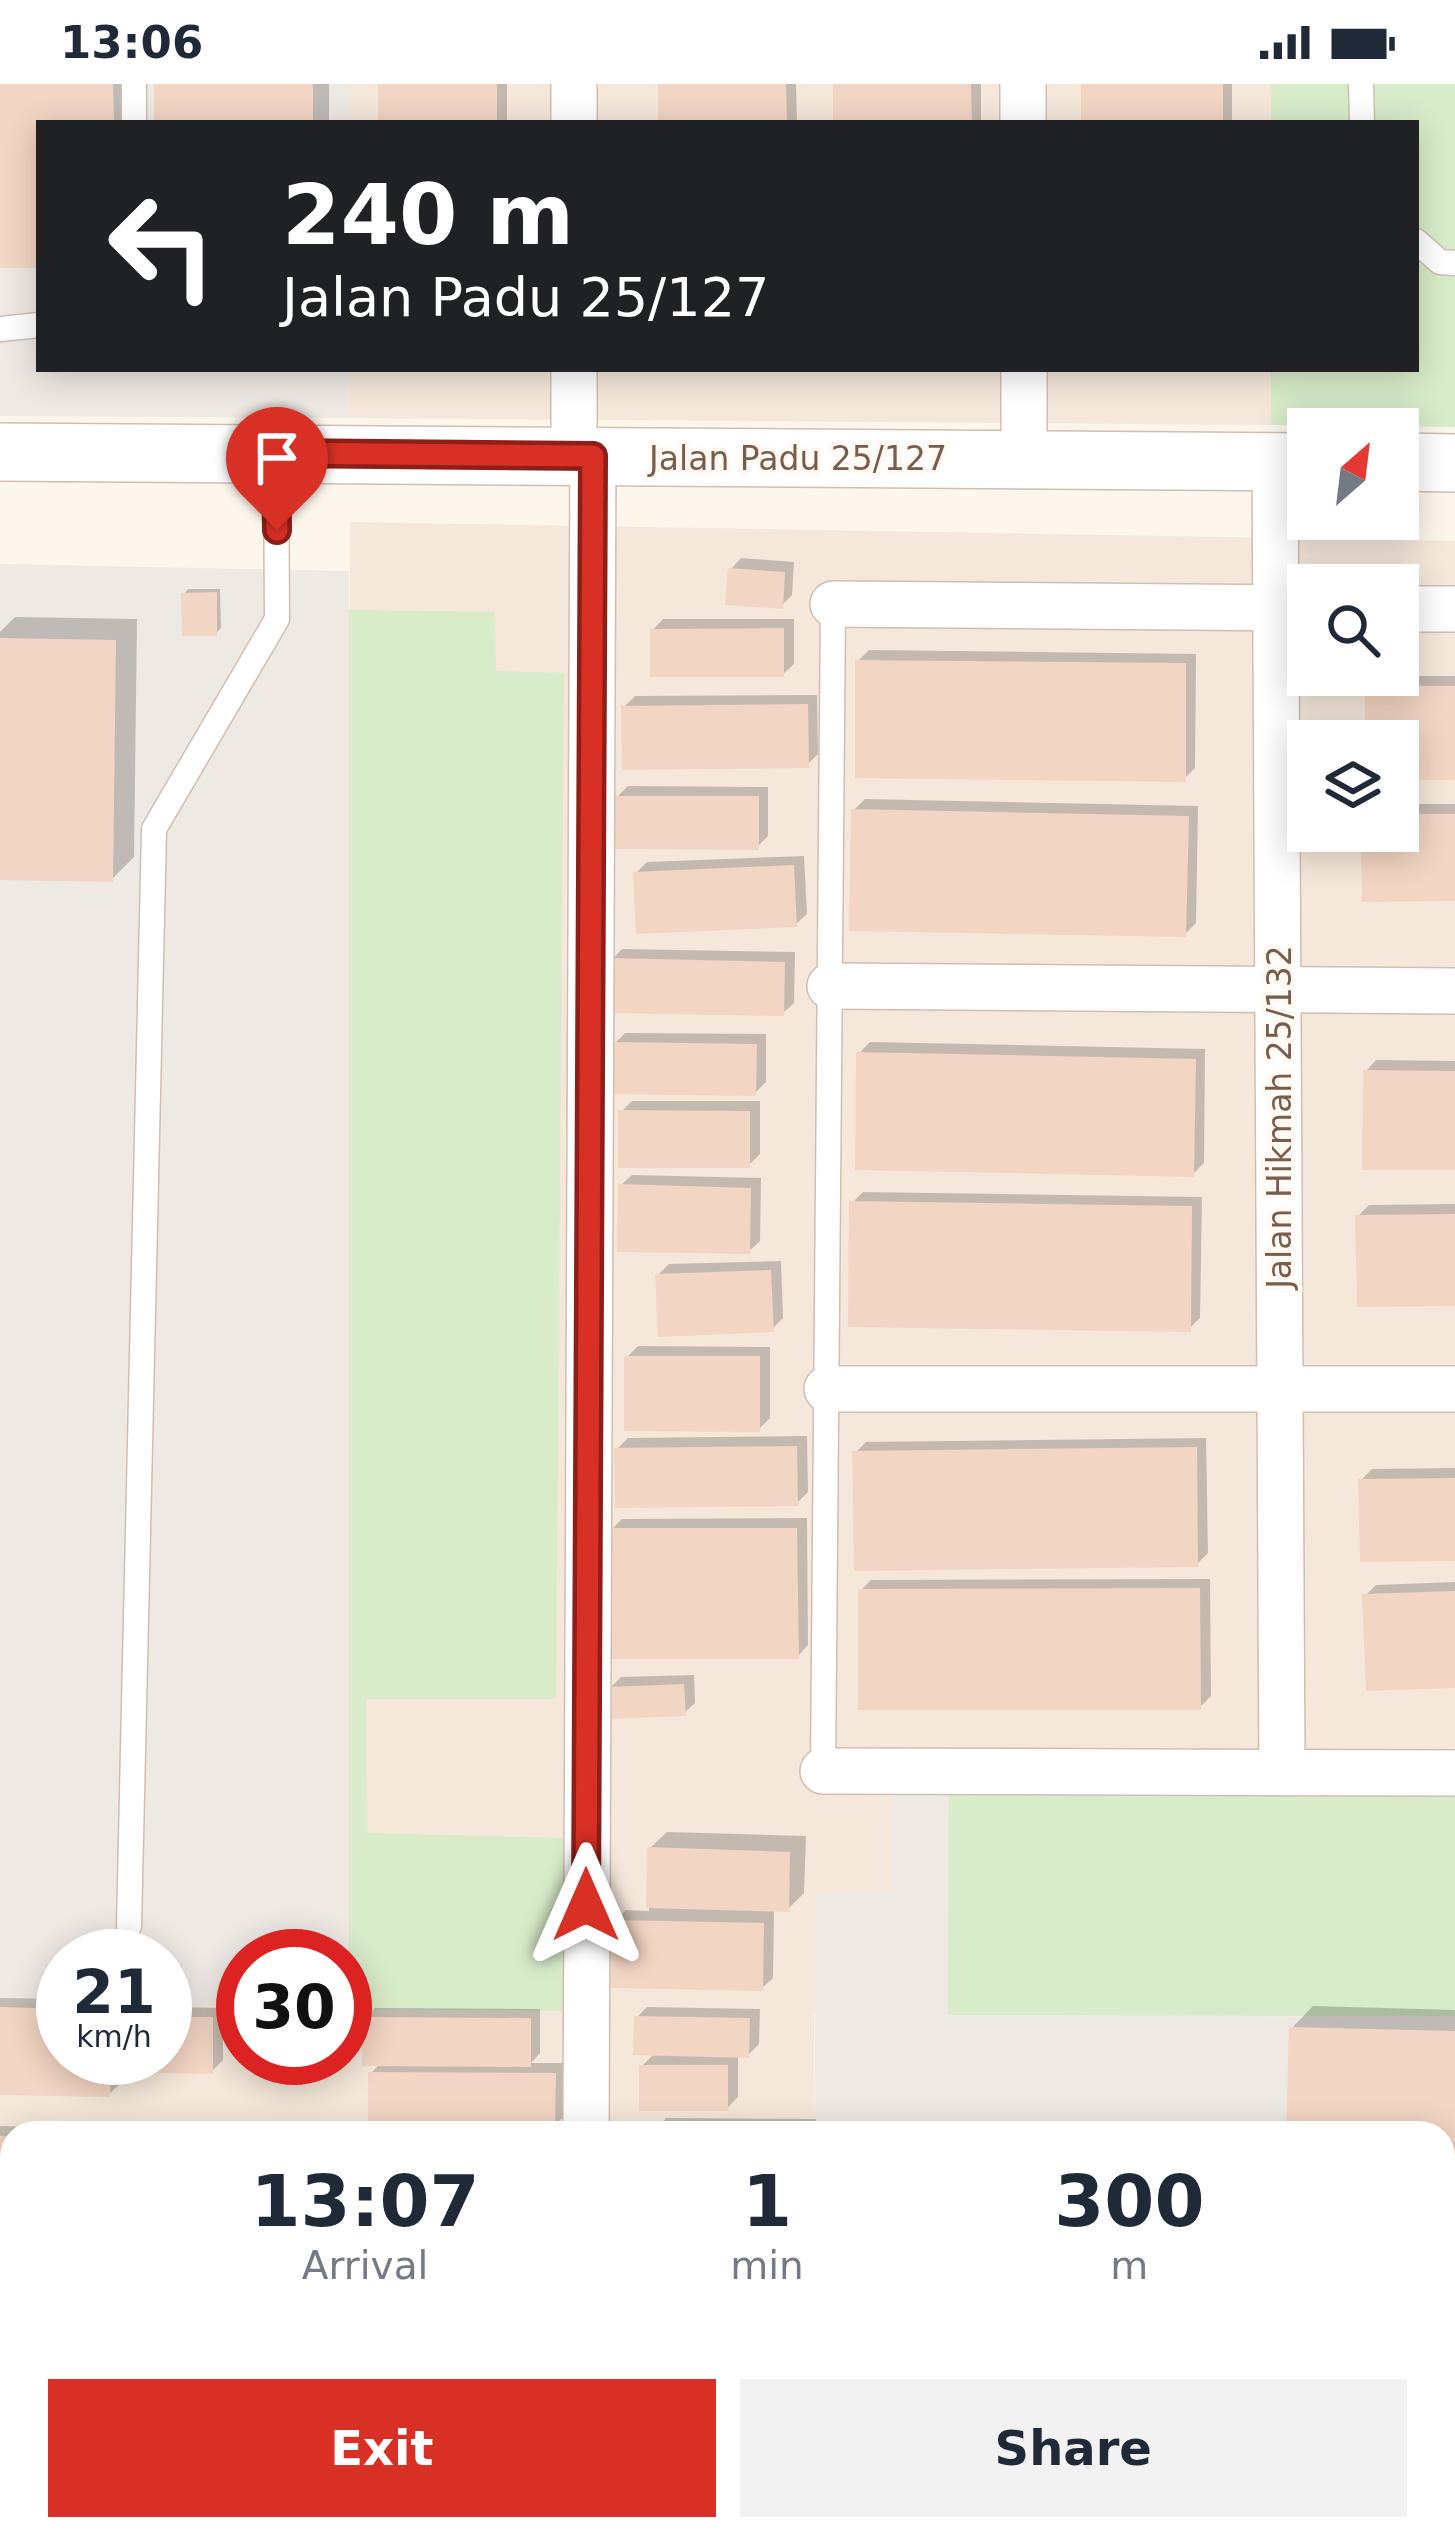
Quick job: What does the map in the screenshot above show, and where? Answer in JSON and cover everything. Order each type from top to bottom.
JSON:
[{"type":"street","points":[[574,84],[574,120]]},
{"type":"street","points":[[1023,84],[1023,120]]},
{"type":"street","points":[[574,372],[584,456],[586,2121]]},
{"type":"street","points":[[1024,372],[1024,459]]},
{"type":"street","name":"Jalan Padu 25/127","points":[[0,452],[1287,462]]},
{"type":"street","points":[[1419,462],[1455,463]]},
{"type":"street","points":[[833,604],[1287,608]]},
{"type":"street","points":[[1419,609],[1455,609]]},
{"type":"street","name":"Jalan Hikmah 25/132","points":[[1282,1772],[1278,987],[1289,696]]},
{"type":"street","points":[[830,986],[1455,991]]},
{"type":"street","points":[[826,1389],[1455,1389]]},
{"type":"street","points":[[823,1771],[1455,1773]]},
{"type":"lane","points":[[134,84],[134,120]]},
{"type":"lane","points":[[1361,84],[1362,120]]},
{"type":"lane","points":[[1419,244],[1440,262],[1455,263]]},
{"type":"lane","points":[[0,329],[36,325]]},
{"type":"lane","points":[[130,1926],[154,829],[277,619],[276,453]]},
{"type":"lane","points":[[823,1771],[833,604]]},
{"type":"shaded area","points":[[0,84],[350,84],[350,120],[36,120],[36,372],[349,372],[348,418],[0,416]]},
{"type":"shaded area","points":[[350,84],[1271,84],[1271,120],[350,120]]},
{"type":"shaded area","points":[[349,372],[1271,372],[1271,425],[348,418]]},
{"type":"shaded area","points":[[350,522],[1455,541],[1455,2017],[814,2014],[815,2121],[0,2121],[0,2002],[36,2003],[36,2085],[192,2085],[192,2006],[216,2006],[216,2085],[372,2085],[372,1929],[349,1929]]},
{"type":"shaded area","points":[[0,564],[349,571],[349,1929],[216,1929],[216,2006],[192,2006],[192,1929],[36,1929],[36,2003],[0,2002]]},
{"type":"shaded area","points":[[892,1793],[949,1794],[949,2015],[1455,2017],[1455,2121],[815,2121],[815,1893],[892,1891]]},
{"type":"green space","points":[[1271,84],[1455,84],[1455,427],[1419,427],[1419,408],[1287,408],[1287,425],[1271,425],[1271,372],[1419,372],[1419,120],[1271,120]]},
{"type":"green space","points":[[349,610],[495,612],[496,671],[564,673],[556,1699],[366,1699],[367,1833],[564,1838],[563,2011],[372,2009],[372,1929],[349,1929]]},
{"type":"green space","points":[[949,1794],[1455,1797],[1455,2016],[948,2015]]},
{"type":"building","points":[[0,84],[113,84],[114,120],[36,120],[36,268],[0,268]]},
{"type":"building","points":[[154,84],[313,84],[313,120],[154,120]]},
{"type":"building","points":[[378,84],[497,84],[497,120],[378,120]]},
{"type":"building","points":[[658,84],[786,84],[787,120],[658,120]]},
{"type":"building","points":[[833,84],[971,84],[972,120],[833,120]]},
{"type":"building","points":[[1081,84],[1223,84],[1223,120],[1081,120]]},
{"type":"building","points":[[728,568],[785,572],[783,609],[725,605]]},
{"type":"building","points":[[217,592],[217,636],[182,636],[181,593]]},
{"type":"building","points":[[784,628],[784,677],[650,677],[650,629]]},
{"type":"building","points":[[0,638],[116,640],[113,882],[0,880]]},
{"type":"building","points":[[855,660],[1186,663],[1186,782],[855,778]]},
{"type":"building","points":[[1419,686],[1455,686],[1455,780],[1419,780],[1419,720],[1365,720],[1365,696],[1419,696]]},
{"type":"building","points":[[808,704],[809,768],[622,770],[621,706]]},
{"type":"building","points":[[614,796],[759,796],[759,850],[614,849]]},
{"type":"building","points":[[851,809],[1189,816],[1186,937],[849,931]]},
{"type":"building","points":[[1419,814],[1455,814],[1455,901],[1362,902],[1361,852],[1419,852]]},
{"type":"building","points":[[794,865],[797,927],[636,934],[633,872]]},
{"type":"building","points":[[609,958],[785,962],[784,1016],[608,1013]]},
{"type":"building","points":[[611,1042],[757,1044],[756,1096],[610,1094]]},
{"type":"building","points":[[856,1052],[1196,1059],[1194,1177],[855,1170]]},
{"type":"building","points":[[1363,1070],[1455,1071],[1455,1170],[1362,1170]]},
{"type":"building","points":[[618,1110],[750,1111],[750,1168],[618,1168]]},
{"type":"building","points":[[618,1184],[751,1188],[750,1254],[617,1252]]},
{"type":"building","points":[[849,1201],[1192,1206],[1191,1332],[848,1327]]},
{"type":"building","points":[[1455,1214],[1455,1306],[1357,1307],[1355,1215]]},
{"type":"building","points":[[771,1270],[774,1332],[658,1337],[655,1274]]},
{"type":"building","points":[[624,1356],[760,1356],[760,1432],[624,1431]]},
{"type":"building","points":[[797,1446],[798,1506],[615,1508],[614,1448]]},
{"type":"building","points":[[1197,1447],[1198,1567],[854,1571],[852,1451]]},
{"type":"building","points":[[1455,1478],[1455,1561],[1360,1562],[1358,1479]]},
{"type":"building","points":[[608,1528],[797,1528],[799,1659],[609,1659]]},
{"type":"building","points":[[1200,1588],[1201,1710],[858,1710],[858,1589]]},
{"type":"building","points":[[1455,1591],[1455,1688],[1366,1691],[1362,1594]]},
{"type":"building","points":[[684,1684],[686,1716],[608,1719],[607,1687]]},
{"type":"building","points":[[647,1847],[790,1852],[789,1912],[646,1908]]},
{"type":"building","points":[[612,1920],[764,1923],[763,1991],[611,1988]]},
{"type":"building","points":[[0,2007],[36,2008],[36,2085],[110,2085],[110,2097],[0,2095]]},
{"type":"building","points":[[634,2016],[750,2018],[749,2058],[633,2055]]},
{"type":"building","points":[[192,2017],[213,2017],[213,2074],[192,2074]]},
{"type":"building","points":[[372,2017],[531,2018],[531,2067],[372,2066]]},
{"type":"building","points":[[1289,2027],[1455,2031],[1455,2121],[1286,2121]]},
{"type":"building","points":[[639,2065],[728,2065],[728,2111],[639,2111]]},
{"type":"building","points":[[372,2072],[556,2073],[555,2121],[368,2121],[368,2085],[372,2085]]},
{"type":"route","points":[[277,530],[276,453],[593,456],[586,1905]]}]
